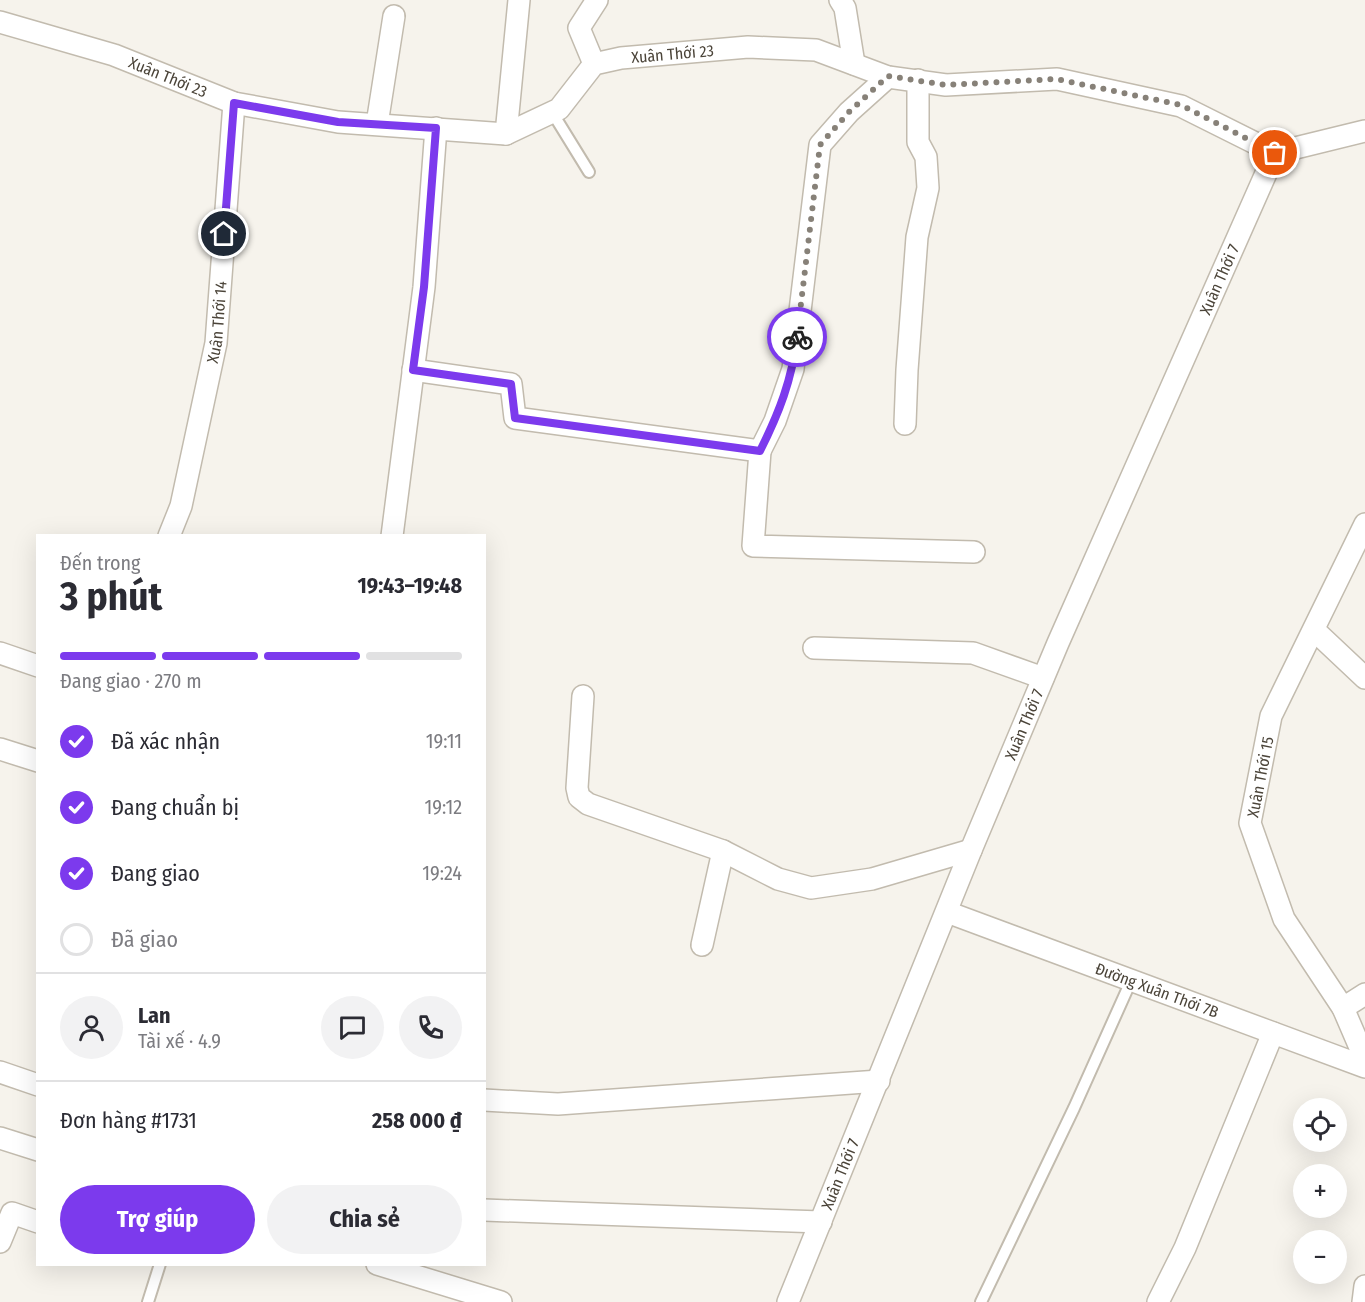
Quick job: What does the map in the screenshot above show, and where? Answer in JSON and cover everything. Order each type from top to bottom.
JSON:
[{"type":"street","points":[[506,134],[519,0]]},
{"type":"street","points":[[506,134],[558,109],[594,64],[579,28],[597,0]]},
{"type":"street","points":[[840,0],[845,8],[854,64]]},
{"type":"street","points":[[378,124],[394,16]]},
{"type":"street","name":"Xuân Thới 23","points":[[0,22],[114,55],[234,103],[338,122],[506,134]]},
{"type":"street","name":"Xuân Thới 23","points":[[594,64],[621,58],[748,47],[816,50],[888,76],[946,85],[1056,79],[1181,105],[1275,153]]},
{"type":"street","points":[[888,76],[849,112],[820,145],[793,369],[775,421],[760,451],[753,546],[974,552]]},
{"type":"street","points":[[905,423],[917,237],[928,188],[926,157],[918,142],[918,81]]},
{"type":"street","name":"Xuân Thới 14","points":[[170,534],[181,506],[216,343],[234,103]]},
{"type":"street","points":[[392,534],[424,287],[436,128]]},
{"type":"street","points":[[1275,153],[1365,131]]},
{"type":"street","name":"Xuân Thới 7","points":[[788,1302],[971,850],[1044,678],[1275,153]]},
{"type":"street","points":[[413,370],[511,384],[515,418],[760,451]]},
{"type":"street","name":"Xuân Thới 15","points":[[1365,524],[1271,716],[1250,823],[1284,919],[1343,1008],[1365,1059]]},
{"type":"street","points":[[1314,630],[1365,678]]},
{"type":"street","points":[[814,648],[973,653],[1044,678]]},
{"type":"street","points":[[0,653],[36,665]]},
{"type":"street","points":[[583,696],[577,788],[579,797],[588,804],[723,851],[778,879],[811,888],[872,879],[971,850]]},
{"type":"street","points":[[0,749],[36,760]]},
{"type":"street","points":[[702,945],[723,851]]},
{"type":"street","name":"Đường Xuân Thới 7B","points":[[947,912],[1365,1067]]},
{"type":"street","points":[[1343,1008],[1365,994]]},
{"type":"street","points":[[1158,1302],[1185,1248],[1273,1033]]},
{"type":"street","points":[[0,1071],[36,1084]]},
{"type":"street","points":[[486,1100],[558,1104],[879,1081]]},
{"type":"street","points":[[0,1138],[36,1149]]},
{"type":"street","points":[[486,1210],[821,1222]]},
{"type":"street","points":[[0,1242],[12,1213],[36,1221]]},
{"type":"street","points":[[384,1266],[501,1302]]},
{"type":"street","points":[[1363,1302],[1365,1286]]},
{"type":"lane","points":[[552,112],[589,172]]},
{"type":"lane","points":[[981,1302],[1074,1108],[1131,981]]},
{"type":"lane","points":[[148,1302],[159,1266]]},
{"type":"way so far","points":[[797,337],[820,145],[849,112],[888,76],[946,85],[1056,79],[1181,105],[1275,153]]},
{"type":"route","points":[[224,234],[234,103],[338,122],[436,128],[424,287],[413,370],[511,384],[515,418],[760,451],[775,421],[793,369],[797,337]]}]
